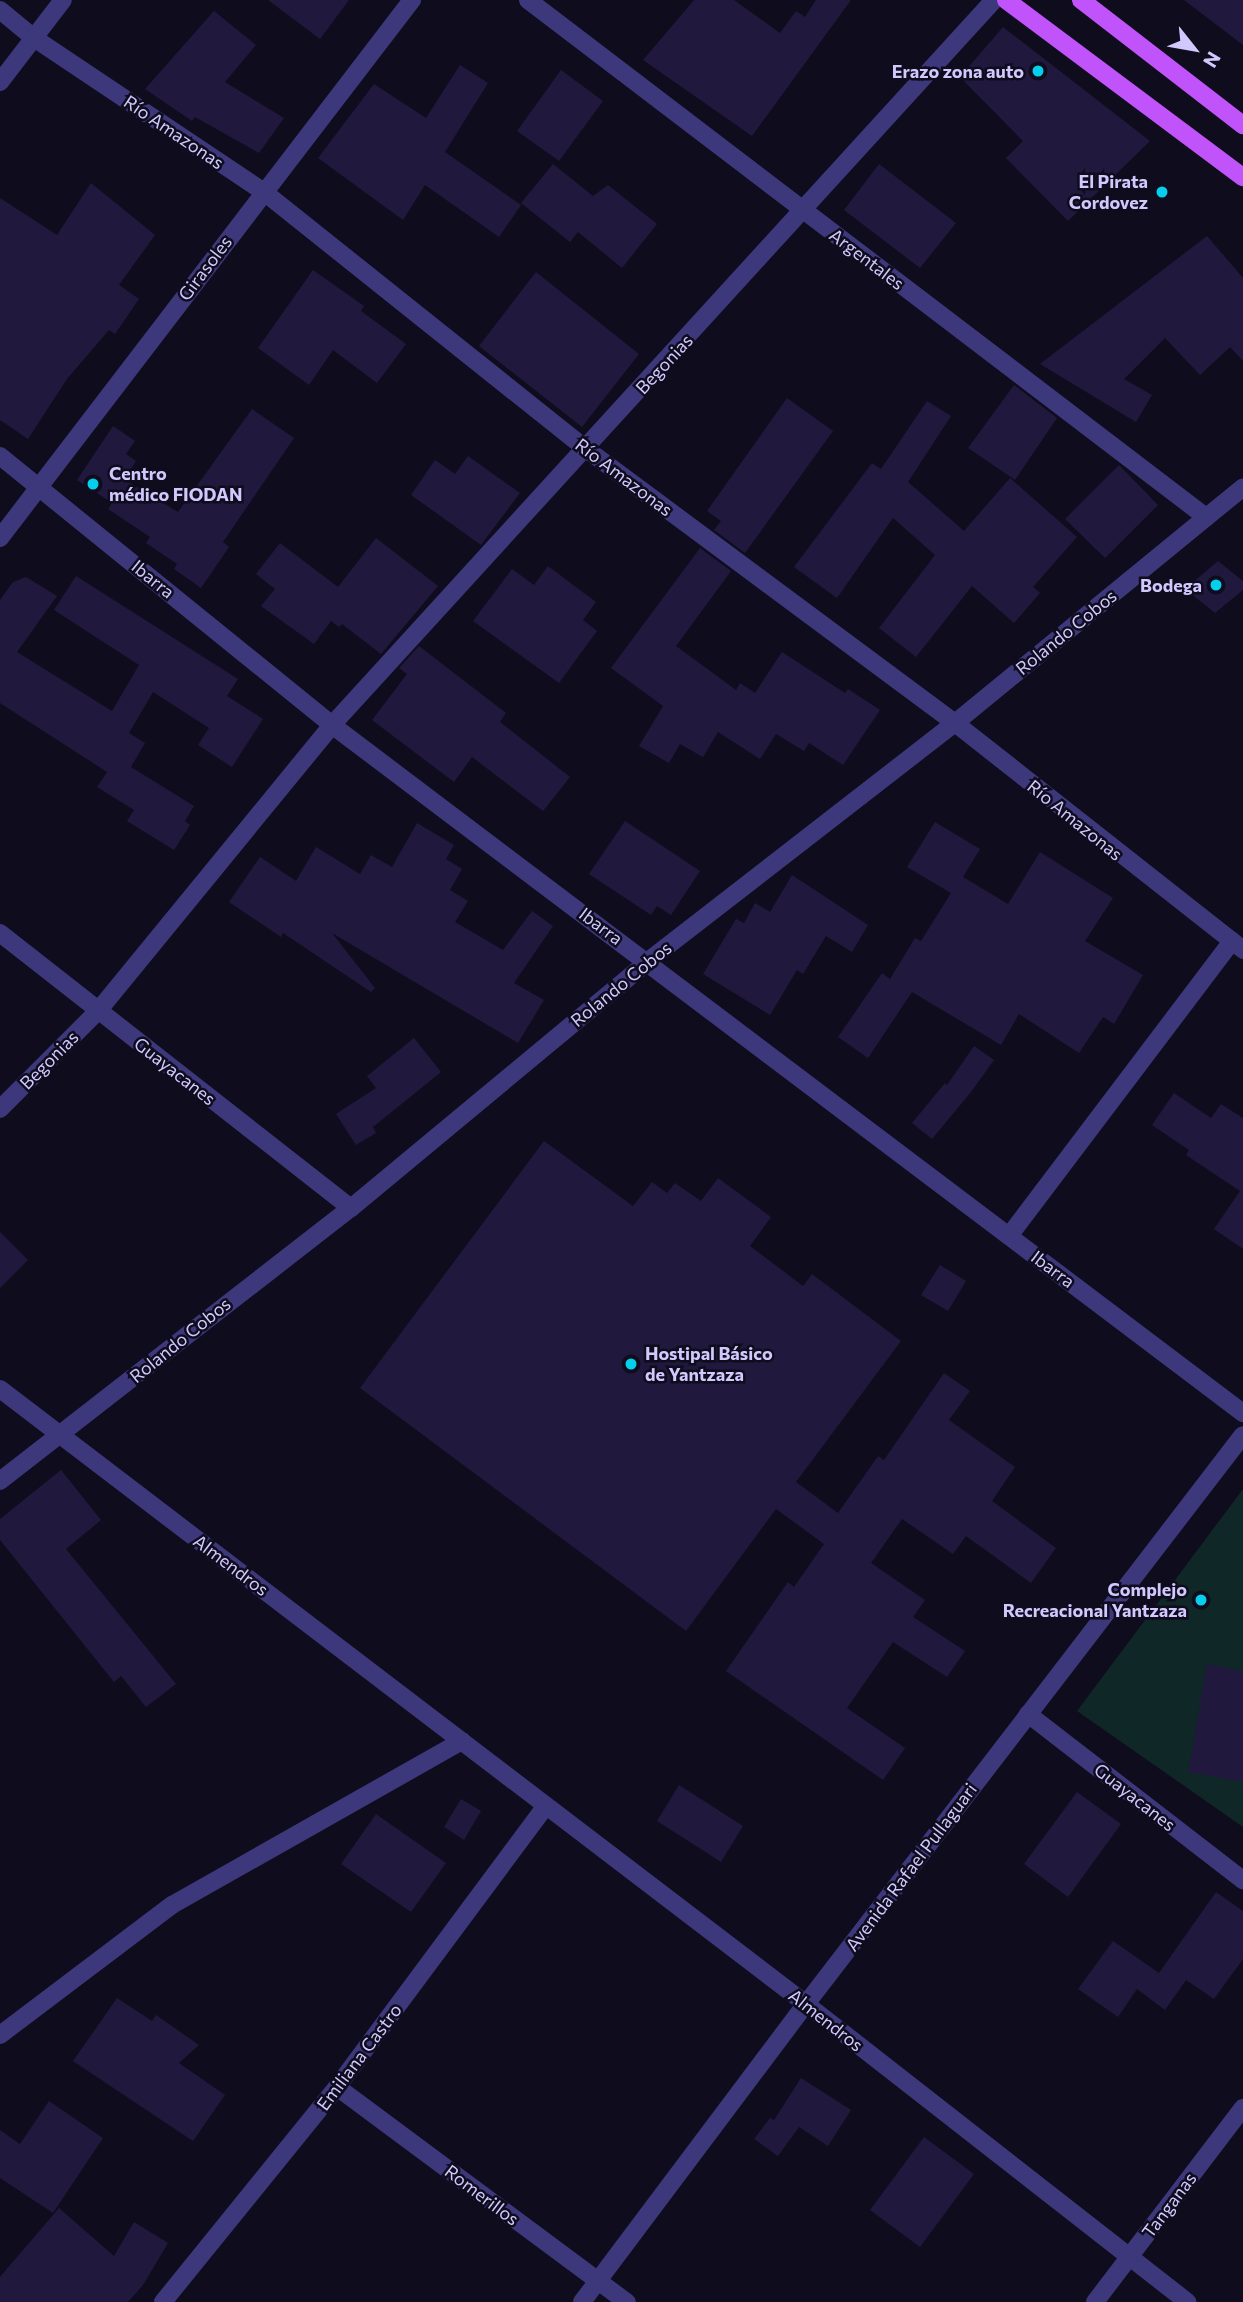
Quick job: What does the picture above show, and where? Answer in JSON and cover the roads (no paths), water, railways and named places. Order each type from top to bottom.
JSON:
[{"type":"main road","points":[[1006,0],[1243,177]]},
{"type":"main road","points":[[1081,0],[1243,125]]},
{"type":"street","points":[[0,82],[63,0]]},
{"type":"street","name":"Girasoles","points":[[0,538],[412,0]]},
{"type":"street","name":"Argentales","points":[[528,0],[1206,517]]},
{"type":"street","name":"Begonias","points":[[0,1109],[97,1011],[332,725],[805,211],[994,0]]},
{"type":"street","name":"Río Amazonas","points":[[0,10],[34,38],[264,192],[586,449],[955,723],[1237,946]]},
{"type":"street","name":"Ibarra","points":[[0,456],[332,725],[648,961],[1243,1413]]},
{"type":"street","name":"Rolando Cobos","points":[[0,1481],[351,1208],[648,961],[955,723],[1243,487]]},
{"type":"street","name":"Guayacanes","points":[[0,933],[351,1208]]},
{"type":"street","points":[[1009,1236],[1237,946]]},
{"type":"street","name":"Almendros","points":[[0,1390],[806,2004],[1188,2302]]},
{"type":"street","name":"Avenida Rafael Pullaguari","points":[[582,2302],[806,2004],[1243,1435]]},
{"type":"street","name":"Guayacanes","points":[[1028,1714],[1243,1880]]},
{"type":"street","points":[[0,2035],[172,1905],[462,1741]]},
{"type":"street","name":"Emiliana Castro","points":[[163,2302],[337,2087],[546,1805]]},
{"type":"street","name":"Romerillos","points":[[337,2087],[628,2302]]},
{"type":"street","name":"Tanganas","points":[[1095,2302],[1243,2108]]},
{"type":"place","name":"Erazo zona auto","points":[[1038,71]]},
{"type":"place","name":"El Pirata Cordovez","points":[[1162,192]]},
{"type":"place","name":"Centro médico FIODAN","points":[[93,484]]},
{"type":"place","name":"Bodega","points":[[1216,585]]},
{"type":"place","name":"Hostipal Básico de Yantzaza","points":[[631,1364]]},
{"type":"place","name":"Complejo Recreacional Yantzaza","points":[[1201,1600]]}]
